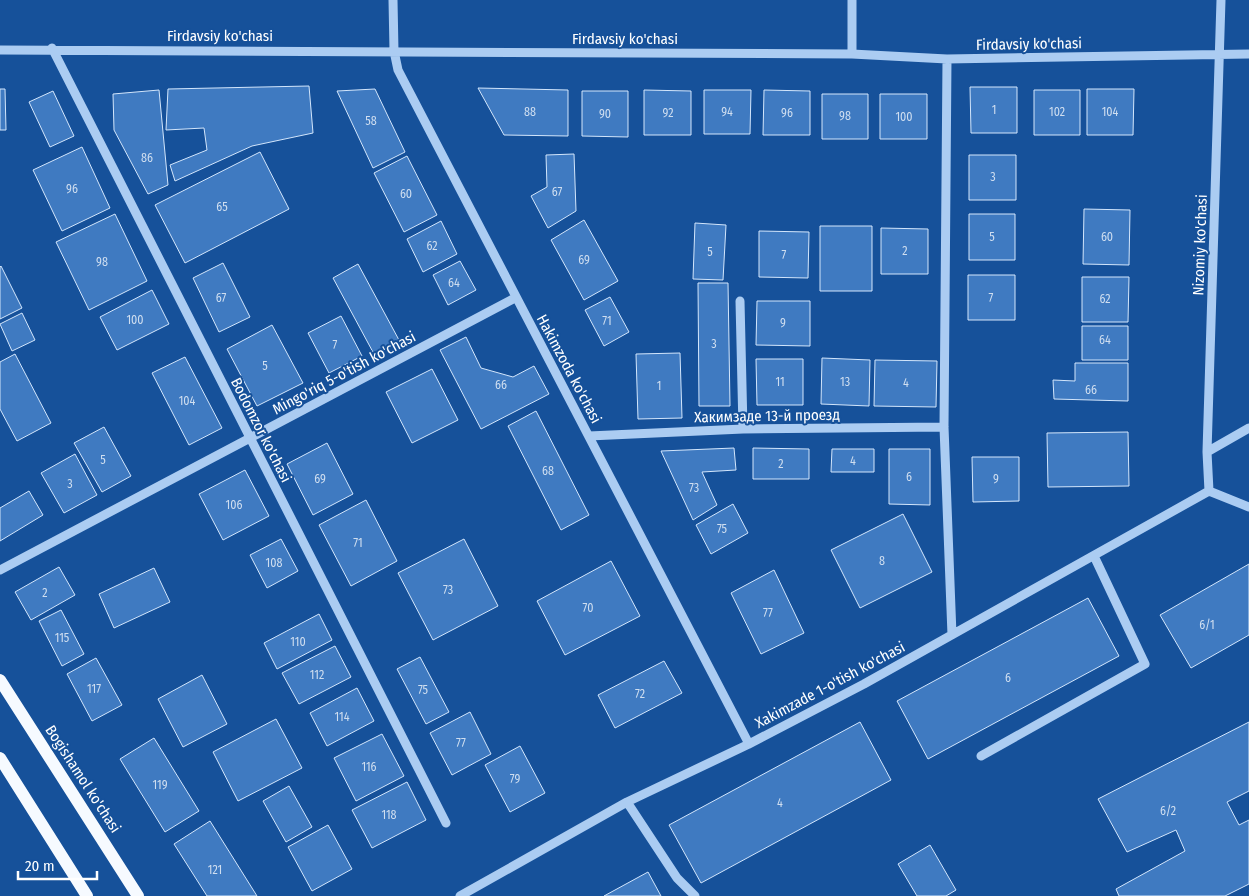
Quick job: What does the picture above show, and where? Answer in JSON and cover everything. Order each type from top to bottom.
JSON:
[{"type":"main road","name":"Bogishamol ko'chasi","points":[[0,680],[138,896]]},
{"type":"main road","points":[[0,758],[86,896]]},
{"type":"street","name":"Hakimzoda ko'chasi","points":[[393,0],[394,51],[398,70],[515,298],[590,436],[749,744]]},
{"type":"street","points":[[852,0],[852,54]]},
{"type":"street","name":"Nizomiy ko'chasi","points":[[1209,492],[1207,452],[1221,0]]},
{"type":"street","name":"Firdavsiy ko'chasi","points":[[0,50],[52,48],[852,54],[947,58],[1249,54]]},
{"type":"street","name":"Bodomzor ko'chasi","points":[[52,48],[446,823]]},
{"type":"street","points":[[947,58],[944,426],[952,635]]},
{"type":"street","name":"Mingo'riq 5-o'tish ko'chasi","points":[[0,570],[515,298]]},
{"type":"street","points":[[740,301],[743,429]]},
{"type":"street","name":"Хакимзаде 13-й проезд","points":[[590,436],[743,429],[944,426]]},
{"type":"street","points":[[1207,452],[1249,428]]},
{"type":"street","points":[[1209,492],[1249,507]]},
{"type":"street","name":"Xakimzade 1-o'tish ko'chasi","points":[[460,896],[627,802],[749,744],[952,635],[1209,492]]},
{"type":"street","points":[[981,756],[1145,664],[1094,556]]},
{"type":"street","points":[[627,802],[677,878],[695,896]]},
{"type":"building","points":[[309,86],[313,133],[252,146],[175,181],[170,165],[207,150],[204,128],[166,130],[168,89]]},
{"type":"building","points":[[970,87],[1017,87],[1017,133],[971,133]]},
{"type":"building","points":[[478,88],[568,90],[568,136],[504,135]]},
{"type":"building","points":[[0,89],[5,89],[6,130],[0,130]]},
{"type":"building","points":[[375,89],[405,152],[373,168],[337,91]]},
{"type":"building","points":[[1087,89],[1134,89],[1133,135],[1087,135]]},
{"type":"building","points":[[159,90],[168,185],[148,194],[114,130],[113,94]]},
{"type":"building","points":[[644,90],[691,91],[691,135],[644,135]]},
{"type":"building","points":[[704,90],[751,90],[750,134],[704,134]]},
{"type":"building","points":[[764,90],[810,91],[810,135],[763,135]]},
{"type":"building","points":[[1034,90],[1080,90],[1080,135],[1034,135]]},
{"type":"building","points":[[53,91],[74,136],[50,147],[29,102]]},
{"type":"building","points":[[582,91],[628,91],[628,137],[582,136]]},
{"type":"building","points":[[822,94],[868,94],[868,139],[822,139]]},
{"type":"building","points":[[880,94],[927,94],[927,139],[880,139]]},
{"type":"building","points":[[82,147],[110,208],[62,231],[33,170]]},
{"type":"building","points":[[260,152],[289,209],[185,263],[155,205]]},
{"type":"building","points":[[574,154],[576,211],[548,228],[531,196],[547,187],[546,155]]},
{"type":"building","points":[[969,155],[1016,155],[1016,200],[969,200]]},
{"type":"building","points":[[407,156],[437,215],[404,232],[374,173]]},
{"type":"building","points":[[1084,209],[1130,210],[1129,265],[1083,264]]},
{"type":"building","points":[[115,214],[147,281],[89,310],[56,242]]},
{"type":"building","points":[[969,214],[1015,214],[1015,260],[969,260]]},
{"type":"building","points":[[584,220],[618,281],[584,300],[551,240]]},
{"type":"building","points":[[441,221],[457,254],[423,272],[407,239]]},
{"type":"building","points":[[695,223],[726,225],[723,280],[693,279]]},
{"type":"building","points":[[820,226],[872,226],[872,291],[820,291]]},
{"type":"building","points":[[881,228],[928,229],[928,274],[881,274]]},
{"type":"building","points":[[759,231],[809,232],[808,278],[759,277]]},
{"type":"building","points":[[460,261],[476,290],[448,305],[433,275]]},
{"type":"building","points":[[223,263],[250,317],[219,332],[193,278]]},
{"type":"building","points":[[358,264],[399,340],[374,354],[333,278]]},
{"type":"building","points":[[0,267],[22,308],[0,319]]},
{"type":"building","points":[[968,275],[1015,275],[1015,320],[968,320]]},
{"type":"building","points":[[1082,277],[1129,277],[1128,322],[1082,322]]},
{"type":"building","points":[[698,283],[728,283],[730,406],[699,406]]},
{"type":"building","points":[[152,290],[169,324],[117,350],[100,317]]},
{"type":"building","points":[[610,297],[629,332],[604,346],[585,310]]},
{"type":"building","points":[[757,301],[810,301],[810,346],[756,345]]},
{"type":"building","points":[[22,313],[35,340],[12,351],[0,324]]},
{"type":"building","points":[[341,316],[362,356],[329,373],[308,333]]},
{"type":"building","points":[[272,325],[303,383],[257,406],[227,349]]},
{"type":"building","points":[[1082,326],[1128,326],[1128,360],[1082,360]]},
{"type":"building","points":[[466,337],[481,368],[513,377],[534,366],[549,394],[481,429],[440,350]]},
{"type":"building","points":[[680,353],[682,418],[638,419],[636,354]]},
{"type":"building","points":[[15,354],[51,423],[17,441],[0,409],[0,362]]},
{"type":"building","points":[[185,357],[222,428],[189,445],[152,373]]},
{"type":"building","points":[[822,358],[870,360],[869,406],[821,404]]},
{"type":"building","points":[[756,359],[803,359],[803,405],[757,405]]},
{"type":"building","points":[[875,360],[937,361],[936,407],[874,406]]},
{"type":"building","points":[[1075,363],[1128,363],[1128,401],[1054,399],[1053,380],[1075,381]]},
{"type":"building","points":[[432,369],[458,420],[412,443],[386,392]]},
{"type":"building","points":[[536,411],[589,515],[561,530],[508,426]]},
{"type":"building","points":[[104,427],[131,476],[102,492],[74,443]]},
{"type":"building","points":[[1128,432],[1129,486],[1048,487],[1047,433]]},
{"type":"building","points":[[327,443],[353,494],[313,515],[287,464]]},
{"type":"building","points":[[734,448],[736,470],[702,472],[717,505],[693,520],[661,451]]},
{"type":"building","points":[[753,448],[809,449],[809,479],[753,479]]},
{"type":"building","points":[[832,449],[874,449],[874,472],[831,472]]},
{"type":"building","points":[[889,449],[930,449],[930,505],[889,504]]},
{"type":"building","points":[[75,454],[97,495],[64,513],[41,473]]},
{"type":"building","points":[[972,457],[1019,457],[1019,501],[973,502]]},
{"type":"building","points":[[245,470],[269,516],[223,540],[199,494]]},
{"type":"building","points":[[29,491],[43,515],[0,541],[0,508]]},
{"type":"building","points":[[366,500],[397,561],[351,586],[319,525]]},
{"type":"building","points":[[733,504],[748,533],[711,554],[696,525]]},
{"type":"building","points":[[903,514],[932,572],[860,608],[831,550]]},
{"type":"building","points":[[281,539],[298,571],[267,588],[250,555]]},
{"type":"building","points":[[464,539],[498,606],[433,640],[398,573]]},
{"type":"building","points":[[611,561],[640,616],[565,655],[537,601]]},
{"type":"building","points":[[1249,564],[1249,635],[1191,668],[1160,615]]},
{"type":"building","points":[[59,567],[75,595],[31,620],[15,592]]},
{"type":"building","points":[[154,568],[170,602],[114,628],[99,594]]},
{"type":"building","points":[[774,570],[804,633],[761,654],[731,593]]},
{"type":"building","points":[[1088,598],[1119,656],[928,759],[897,701]]},
{"type":"building","points":[[61,610],[84,654],[62,666],[39,621]]},
{"type":"building","points":[[319,614],[332,640],[277,669],[264,643]]},
{"type":"building","points":[[335,646],[351,677],[299,704],[282,673]]},
{"type":"building","points":[[420,657],[449,712],[426,724],[397,669]]},
{"type":"building","points":[[96,658],[122,705],[92,721],[67,674]]},
{"type":"building","points":[[664,661],[682,693],[615,728],[598,695]]},
{"type":"building","points":[[202,675],[227,724],[183,747],[158,699]]},
{"type":"building","points":[[357,688],[374,721],[327,746],[310,713]]},
{"type":"building","points":[[470,712],[491,754],[452,775],[430,733]]},
{"type":"building","points":[[276,719],[302,768],[238,801],[213,752]]},
{"type":"building","points":[[860,722],[891,780],[701,883],[669,825]]},
{"type":"building","points":[[1249,722],[1249,791],[1227,802],[1239,825],[1249,820],[1249,884],[1225,896],[1119,896],[1116,889],[1185,851],[1176,830],[1127,852],[1098,799]]},
{"type":"building","points":[[382,734],[404,776],[356,801],[334,758]]},
{"type":"building","points":[[154,738],[199,811],[165,832],[120,759]]},
{"type":"building","points":[[520,746],[545,793],[510,812],[485,765]]},
{"type":"building","points":[[407,782],[426,820],[372,848],[352,810]]},
{"type":"building","points":[[289,786],[312,827],[286,842],[263,801]]},
{"type":"building","points":[[210,821],[257,896],[207,896],[174,844]]},
{"type":"building","points":[[328,825],[352,869],[312,891],[288,847]]},
{"type":"building","points":[[930,845],[956,890],[946,896],[917,896],[898,864]]},
{"type":"building","points":[[648,872],[661,896],[604,896]]}]
